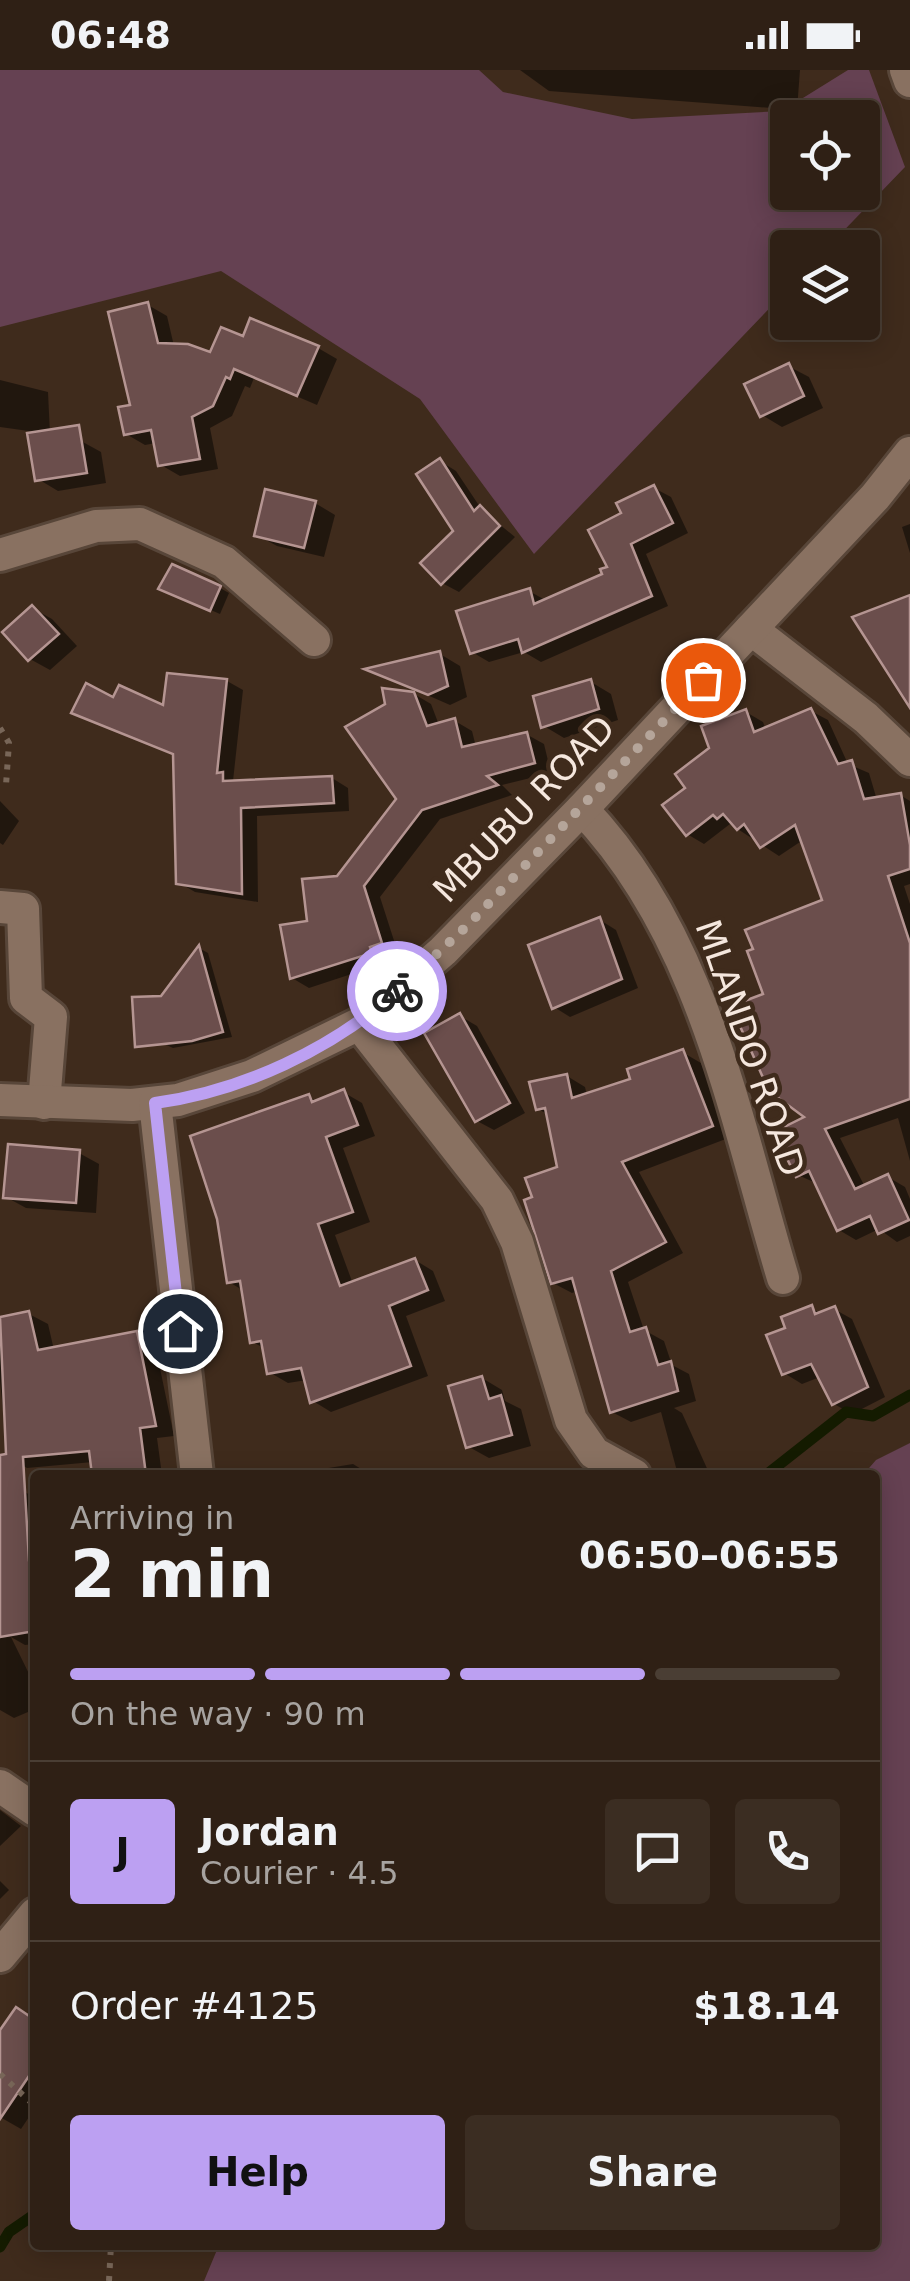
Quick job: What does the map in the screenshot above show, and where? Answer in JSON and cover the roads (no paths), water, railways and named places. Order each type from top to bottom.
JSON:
[{"type":"street","points":[[906,70],[910,81]]},
{"type":"street","name":"MBUBU ROAD","points":[[0,1100],[155,1103],[206,1092],[252,1076],[360,1024],[442,951],[582,809],[910,453]]},
{"type":"street","points":[[0,555],[96,526],[140,524],[224,562],[314,640]]},
{"type":"street","points":[[751,629],[866,718],[910,760]]},
{"type":"street","name":"MLANDO ROAD","points":[[582,809],[622,850],[684,963],[714,1044],[783,1278]]},
{"type":"street","points":[[12,908],[26,998],[51,1017],[44,1103]]},
{"type":"street","points":[[360,1024],[497,1200],[516,1242],[571,1420],[594,1453],[625,1470]]},
{"type":"street","points":[[155,1103],[196,1470]]},
{"type":"street","points":[[0,1786],[30,1807]]},
{"type":"street","points":[[0,1956],[30,1920]]},
{"type":"waterway","points":[[772,1470],[846,1412],[873,1416],[910,1395]]},
{"type":"waterway","points":[[0,2247],[9,2232],[30,2217]]}]
